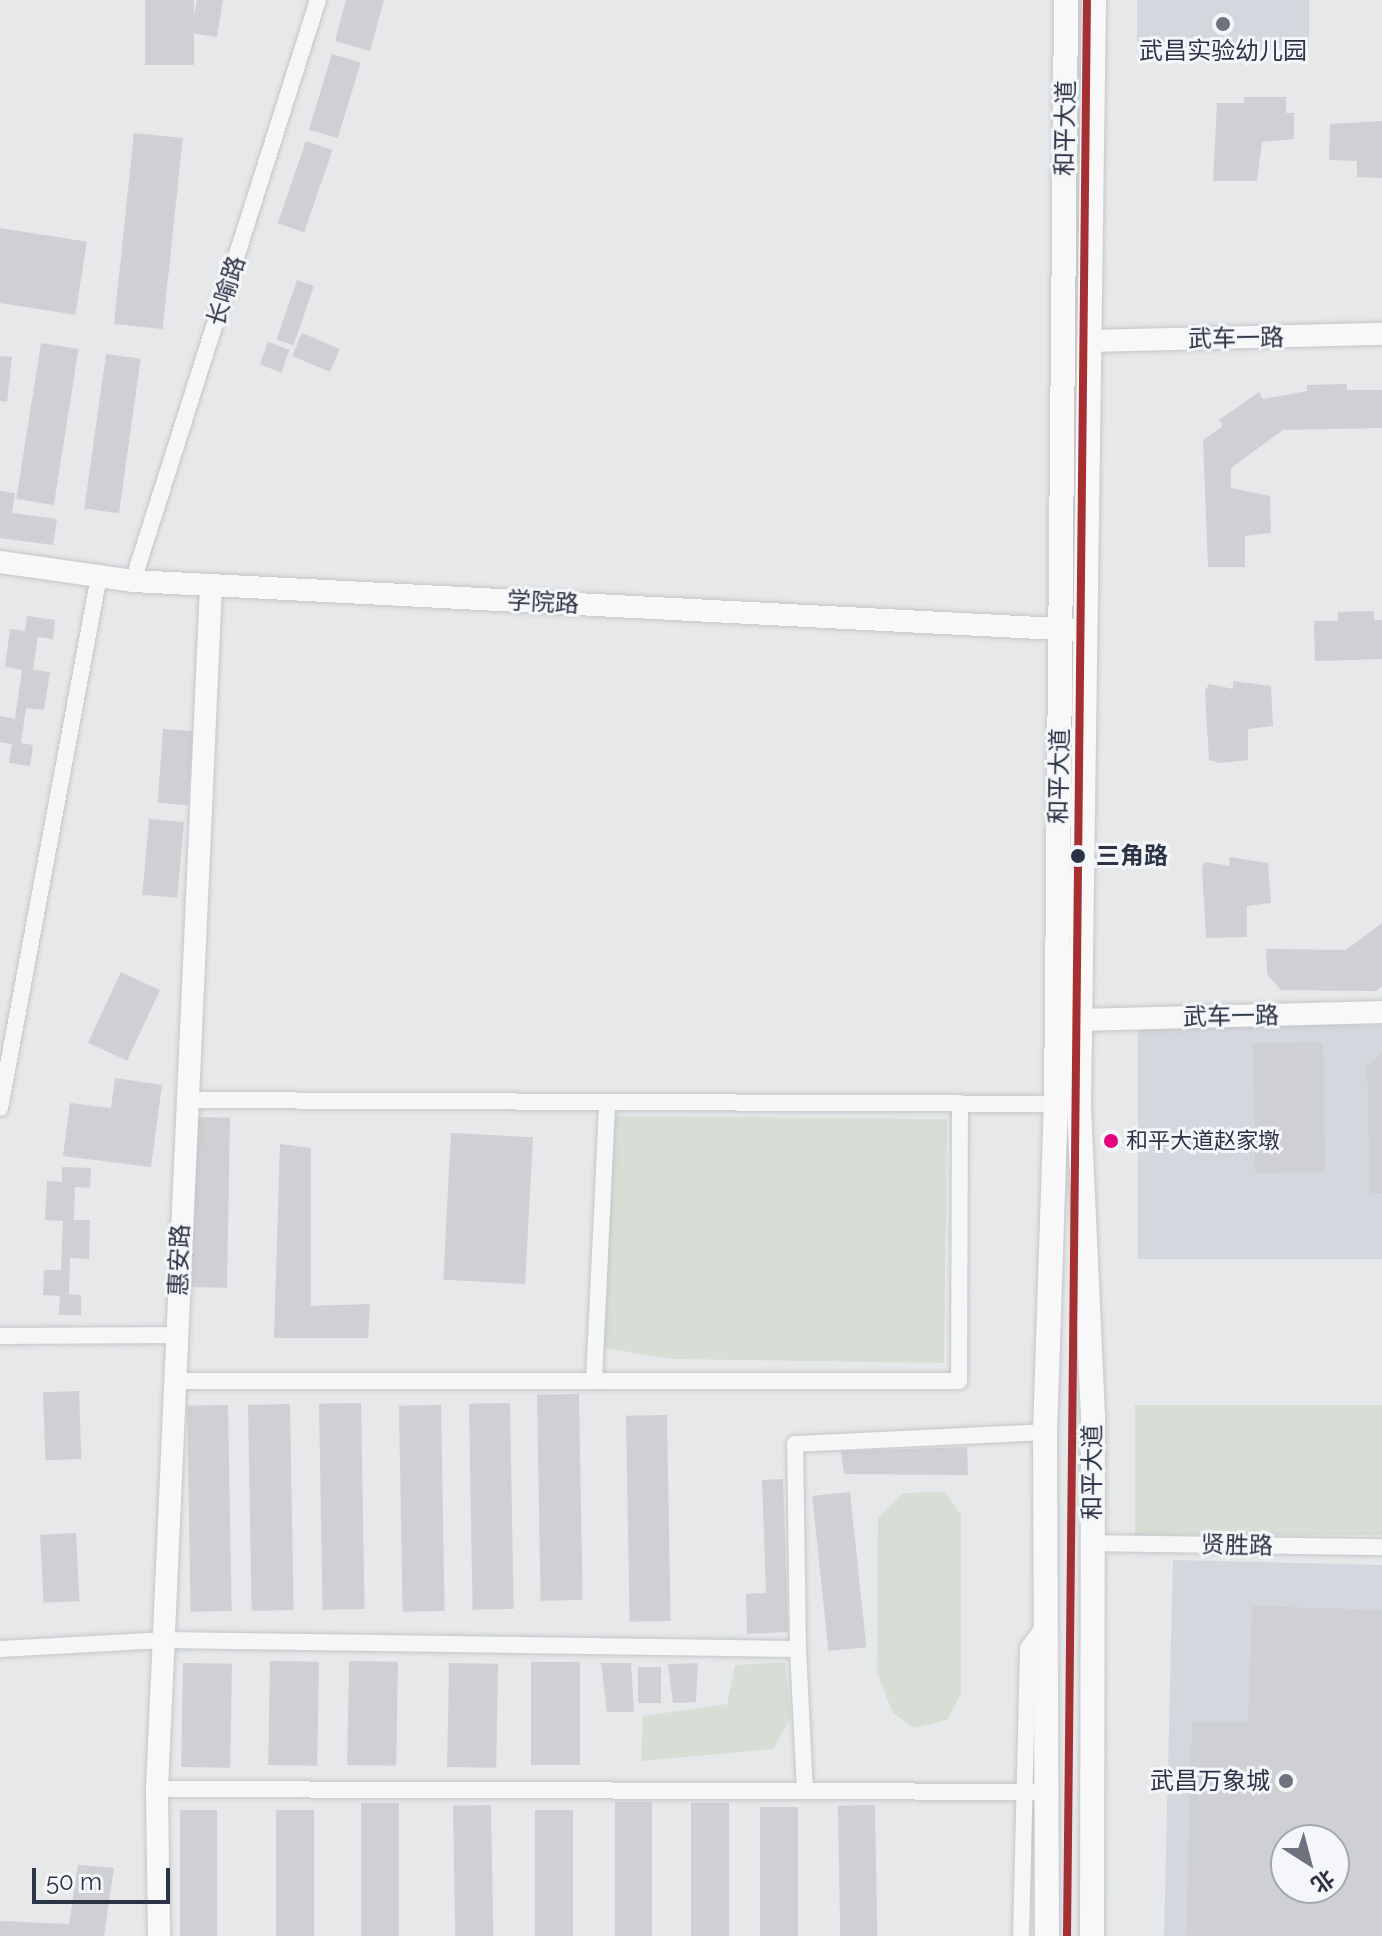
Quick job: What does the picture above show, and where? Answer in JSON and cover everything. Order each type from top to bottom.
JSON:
[{"type":"main road","name":"和平大道","points":[[1066,0],[1060,629],[1068,1104],[1093,1416],[1092,1936]]},
{"type":"main road","name":"和平大道","points":[[1047,1936],[1045,1432],[1068,1104],[1081,1020],[1094,0]]},
{"type":"street","name":"长喻路","points":[[133,581],[318,0]]},
{"type":"street","name":"武车一路","points":[[1091,341],[1382,334]]},
{"type":"street","name":"学院路","points":[[0,562],[133,581],[1088,631]]},
{"type":"street","points":[[0,1108],[99,576]]},
{"type":"street","name":"惠安路","points":[[159,1936],[157,1789],[185,1100],[211,585]]},
{"type":"street","name":"武车一路","points":[[1081,1020],[1382,1012]]},
{"type":"street","points":[[185,1100],[1068,1104]]},
{"type":"street","points":[[594,1381],[607,1102]]},
{"type":"street","points":[[174,1381],[959,1381],[960,1103]]},
{"type":"street","points":[[0,1336],[176,1335]]},
{"type":"street","points":[[805,1791],[798,1649],[795,1444],[1045,1432]]},
{"type":"street","name":"贤胜路","points":[[1091,1543],[1382,1547]]},
{"type":"street","points":[[1021,1936],[1020,1792],[1028,1648],[1047,1622]]},
{"type":"street","points":[[0,1649],[164,1640],[798,1649]]},
{"type":"street","points":[[157,1789],[1048,1792]]},
{"type":"shaded area","name":"武昌实验幼儿园","points":[[1137,0],[1309,0],[1309,50],[1137,50]]},
{"type":"shaded area","points":[[1138,1025],[1382,1025],[1382,1259],[1138,1259]]},
{"type":"shaded area","points":[[614,1116],[947,1119],[944,1363],[673,1359],[603,1348]]},
{"type":"shaded area","points":[[1135,1405],[1382,1405],[1382,1535],[1135,1535]]},
{"type":"shaded area","points":[[945,1492],[961,1515],[961,1693],[947,1720],[914,1728],[893,1713],[877,1673],[878,1518],[903,1493]]},
{"type":"shaded area","name":"武昌万象城","points":[[1173,1560],[1382,1565],[1382,1936],[1164,1936]]},
{"type":"shaded area","points":[[785,1662],[791,1717],[773,1749],[641,1761],[643,1716],[727,1704],[735,1665]]},
{"type":"building","points":[[145,0],[194,0],[194,65],[145,65]]},
{"type":"building","points":[[197,0],[223,0],[217,37],[191,33]]},
{"type":"building","points":[[346,0],[384,0],[370,51],[335,41]]},
{"type":"building","points":[[332,54],[361,63],[338,138],[309,130]]},
{"type":"building","points":[[1244,97],[1286,97],[1286,113],[1294,113],[1294,139],[1262,142],[1257,181],[1213,181],[1217,103],[1244,103]]},
{"type":"building","points":[[1382,121],[1382,178],[1357,177],[1357,161],[1329,160],[1330,124]]},
{"type":"building","points":[[134,133],[183,138],[163,329],[114,324]]},
{"type":"building","points":[[306,141],[332,150],[304,232],[278,223]]},
{"type":"building","points":[[0,228],[87,242],[75,315],[0,303]]},
{"type":"building","points":[[297,280],[314,286],[294,345],[276,340]]},
{"type":"building","points":[[302,333],[340,349],[330,372],[292,356]]},
{"type":"building","points":[[268,342],[290,350],[281,372],[260,365]]},
{"type":"building","points":[[41,343],[79,349],[54,505],[16,499]]},
{"type":"building","points":[[106,354],[141,359],[119,513],[84,508]]},
{"type":"building","points":[[0,356],[12,357],[7,402],[0,401]]},
{"type":"building","points":[[1347,384],[1347,390],[1382,390],[1382,428],[1283,430],[1231,468],[1231,488],[1270,496],[1271,533],[1245,536],[1245,567],[1208,567],[1203,440],[1223,426],[1219,420],[1259,392],[1263,399],[1307,391],[1307,385]]},
{"type":"building","points":[[0,491],[15,493],[12,513],[57,519],[53,545],[0,538]]},
{"type":"building","points":[[1374,611],[1374,620],[1382,620],[1382,659],[1315,661],[1314,621],[1338,621],[1338,612]]},
{"type":"building","points":[[27,616],[55,620],[53,639],[38,637],[33,670],[50,672],[44,710],[26,708],[21,743],[33,745],[30,766],[9,763],[12,744],[0,742],[0,716],[15,719],[22,670],[5,667],[10,629],[25,631]]},
{"type":"building","points":[[1233,681],[1271,686],[1273,726],[1248,729],[1248,760],[1220,763],[1209,760],[1205,691],[1209,684],[1233,689]]},
{"type":"building","points":[[163,729],[193,731],[188,805],[158,803]]},
{"type":"building","points":[[149,819],[184,822],[177,898],[142,895]]},
{"type":"building","points":[[1229,857],[1268,863],[1271,903],[1247,906],[1247,937],[1206,938],[1202,867],[1205,862],[1230,866]]},
{"type":"building","points":[[1382,923],[1382,986],[1376,991],[1281,990],[1267,974],[1266,949],[1346,950]]},
{"type":"building","points":[[121,972],[160,990],[127,1061],[88,1043]]},
{"type":"building","points":[[1323,1042],[1325,1172],[1255,1173],[1253,1043]]},
{"type":"building","points":[[1382,1052],[1382,1193],[1370,1193],[1367,1066]]},
{"type":"building","points":[[115,1078],[162,1085],[151,1167],[63,1156],[70,1103],[111,1108]]},
{"type":"building","points":[[190,1117],[230,1118],[227,1288],[187,1287]]},
{"type":"building","points":[[451,1133],[533,1137],[525,1284],[443,1280]]},
{"type":"building","points":[[280,1144],[311,1148],[311,1306],[370,1304],[368,1338],[274,1338]]},
{"type":"building","points":[[62,1167],[91,1168],[90,1188],[75,1187],[74,1220],[90,1220],[89,1259],[70,1258],[69,1294],[81,1295],[81,1315],[59,1315],[60,1296],[43,1295],[44,1270],[61,1270],[63,1221],[45,1220],[47,1181],[62,1182]]},
{"type":"building","points":[[79,1391],[81,1459],[45,1460],[43,1392]]},
{"type":"building","points":[[579,1394],[583,1600],[541,1601],[537,1395]]},
{"type":"building","points":[[361,1403],[365,1609],[323,1610],[319,1404]]},
{"type":"building","points":[[510,1403],[514,1609],[473,1610],[469,1404]]},
{"type":"building","points":[[290,1404],[294,1610],[252,1611],[248,1405]]},
{"type":"building","points":[[228,1405],[232,1611],[191,1612],[187,1406]]},
{"type":"building","points":[[441,1405],[445,1611],[403,1612],[399,1406]]},
{"type":"building","points":[[667,1415],[671,1621],[630,1622],[626,1416]]},
{"type":"building","points":[[967,1447],[968,1475],[844,1474],[841,1451]]},
{"type":"building","points":[[783,1479],[788,1632],[747,1634],[746,1594],[766,1593],[762,1480]]},
{"type":"building","points":[[850,1492],[866,1647],[829,1651],[812,1496]]},
{"type":"building","points":[[76,1533],[80,1601],[44,1603],[40,1535]]},
{"type":"building","name":"武昌万象城","points":[[1252,1606],[1382,1610],[1382,1936],[1186,1936],[1192,1722],[1248,1722]]},
{"type":"building","points":[[270,1661],[319,1662],[317,1766],[268,1765]]},
{"type":"building","points":[[349,1661],[398,1662],[396,1766],[347,1765]]},
{"type":"building","points":[[531,1662],[580,1662],[580,1765],[531,1765]]},
{"type":"building","points":[[183,1663],[232,1664],[230,1768],[181,1767]]},
{"type":"building","points":[[449,1663],[498,1664],[496,1768],[447,1767]]},
{"type":"building","points":[[601,1663],[631,1663],[634,1712],[607,1712]]},
{"type":"building","points":[[698,1663],[696,1702],[673,1703],[668,1664]]},
{"type":"building","points":[[638,1667],[661,1667],[661,1703],[638,1703]]},
{"type":"building","points":[[615,1802],[652,1802],[652,1936],[615,1936]]},
{"type":"building","points":[[361,1803],[399,1803],[399,1936],[361,1936]]},
{"type":"building","points":[[691,1803],[729,1803],[729,1936],[691,1936]]},
{"type":"building","points":[[491,1805],[493,1936],[455,1936],[453,1806]]},
{"type":"building","points":[[875,1805],[877,1936],[840,1936],[838,1806]]},
{"type":"building","points":[[760,1807],[798,1807],[798,1936],[760,1936]]},
{"type":"building","points":[[180,1810],[217,1810],[217,1936],[180,1936]]},
{"type":"building","points":[[276,1810],[314,1810],[314,1936],[276,1936]]},
{"type":"building","points":[[535,1810],[573,1810],[573,1936],[535,1936]]},
{"type":"building","points":[[78,1865],[114,1868],[104,1936],[0,1936],[0,1921],[69,1924]]},
{"type":"transit line","points":[[1067,1936],[1087,0]]},
{"type":"place","name":"武昌实验幼儿园","points":[[1223,24]]},
{"type":"place","name":"三角路","points":[[1078,856]]},
{"type":"place","name":"和平大道赵家墩","points":[[1111,1141]]},
{"type":"place","name":"武昌万象城","points":[[1286,1781]]}]
